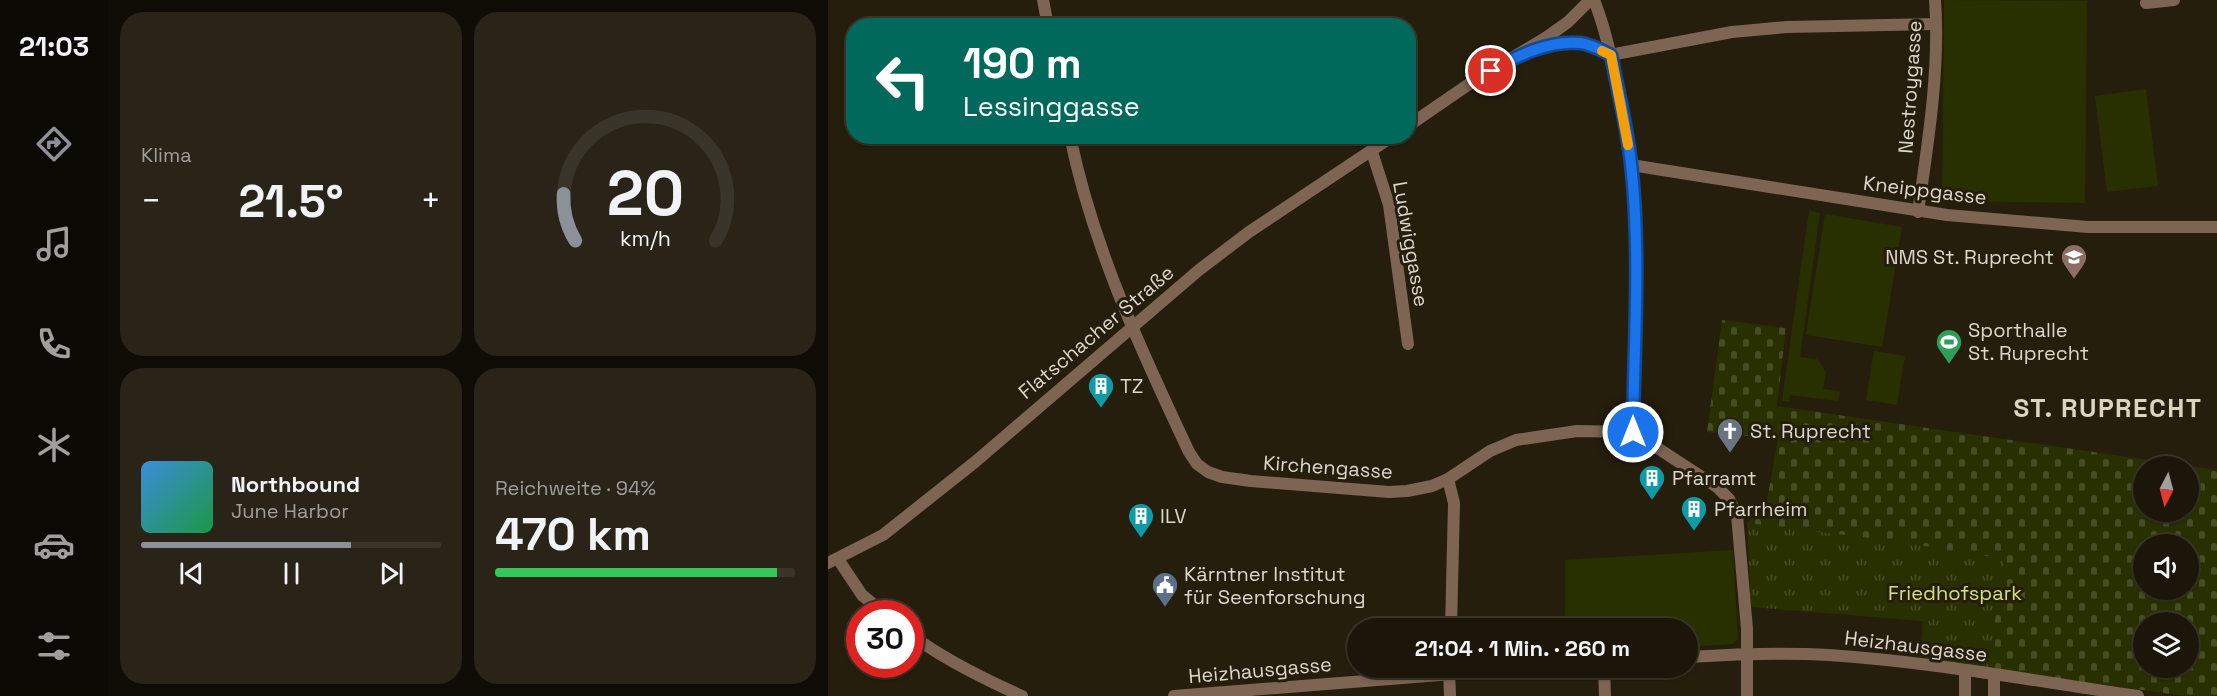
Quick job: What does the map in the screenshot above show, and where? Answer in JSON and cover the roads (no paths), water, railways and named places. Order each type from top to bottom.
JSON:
[{"type":"street","points":[[1043,0],[1046,18]]},
{"type":"street","points":[[1416,121],[1475,80],[1568,22],[1592,0],[1602,21],[1611,55],[1625,121],[1631,165],[1635,234],[1633,432],[1717,488],[1730,499],[1737,515],[1740,526],[1747,696]]},
{"type":"street","name":"Nestroygasse","points":[[1917,212],[1929,135],[1936,24],[1935,0]]},
{"type":"street","points":[[2146,3],[2174,0]]},
{"type":"street","points":[[1521,53],[1565,43],[1581,43],[1611,55],[1732,32],[1936,24]]},
{"type":"street","name":"Kirchengasse","points":[[1072,144],[1101,252],[1131,327],[1189,452],[1197,464],[1208,472],[1222,477],[1251,481],[1389,492],[1407,491],[1432,486],[1448,479],[1502,444],[1516,440],[1576,431],[1633,432]]},
{"type":"street","name":"Flatschacher Straße","points":[[833,561],[892,528],[975,462],[1199,270],[1249,232],[1382,144]]},
{"type":"street","name":"Ludwiggasse","points":[[1372,152],[1389,205],[1408,344]]},
{"type":"street","name":"Kneippgasse","points":[[1631,165],[1917,212],[2088,227],[2217,227]]},
{"type":"street","points":[[1448,479],[1454,503],[1451,618]]},
{"type":"street","points":[[833,561],[867,600]]},
{"type":"street","points":[[924,644],[1022,696]]},
{"type":"street","name":"Heizhausgasse","points":[[1698,656],[1747,653],[1829,655],[1914,663],[2138,696]]},
{"type":"street","points":[[1965,670],[1965,696]]},
{"type":"street","points":[[1994,675],[1994,696]]},
{"type":"street","name":"Heizhausgasse","points":[[1174,696],[1244,693],[1384,678]]},
{"type":"street","points":[[1449,678],[1450,696]]},
{"type":"street","points":[[1604,678],[1605,696]]},
{"type":"place","name":"NMS St. Ruprecht","points":[[2074,280]]},
{"type":"place","name":"Sporthalle St. Ruprecht","points":[[1949,365]]},
{"type":"place","name":"TZ","points":[[1101,409]]},
{"type":"place","name":"St. Ruprecht","points":[[1730,454]]},
{"type":"place","name":"Pfarramt","points":[[1652,501]]},
{"type":"place","name":"Pfarrheim","points":[[1694,532]]},
{"type":"place","name":"ILV","points":[[1141,539]]},
{"type":"place","name":"Kärntner Institut für Seenforschung","points":[[1165,608]]},
{"type":"district","name":"ST. RUPRECHT","points":[[2108,408]]},
{"type":"park label","name":"Friedhofspark","points":[[1955,593]]}]
